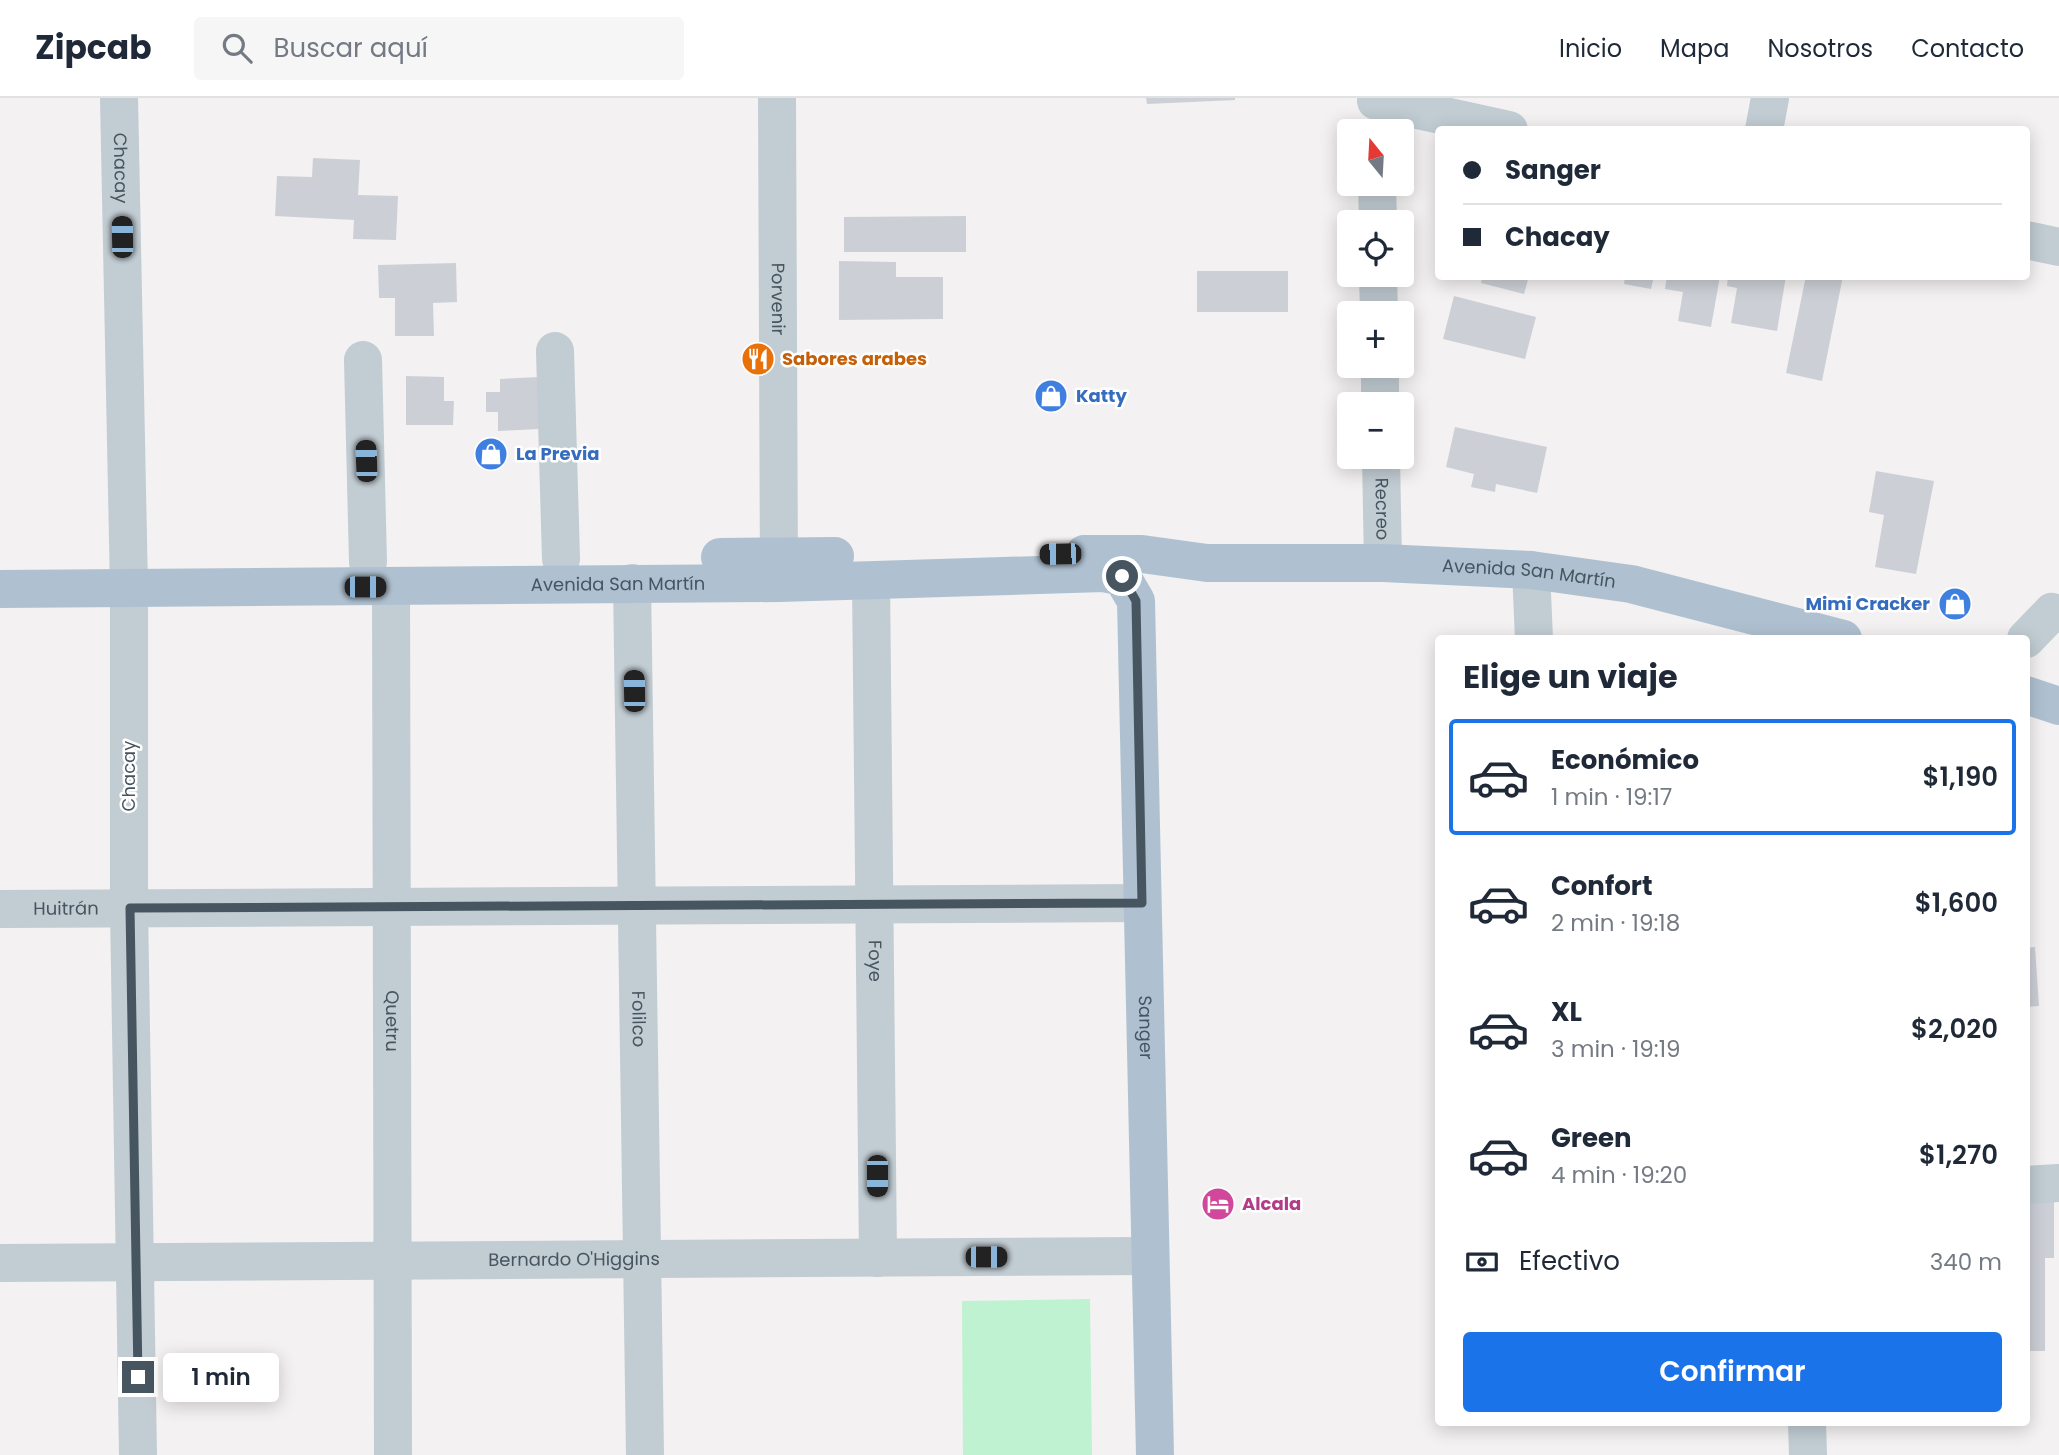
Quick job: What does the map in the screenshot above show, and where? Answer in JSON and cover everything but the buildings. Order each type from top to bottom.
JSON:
[{"type":"main road","name":"Avenida San Martín","points":[[0,589],[129,577],[379,575],[632,583],[780,570],[1142,554],[1207,563],[1383,564],[1531,570],[1631,584],[1828,635]]},
{"type":"main road","name":"Avenida San Martín","points":[[379,575],[561,559],[780,570],[871,581],[1103,573],[1122,576],[1136,601],[1148,584],[1164,575],[1207,563]]},
{"type":"main road","name":"Avenida San Martín","points":[[0,565],[129,577]]},
{"type":"main road","name":"Sanger","points":[[1136,601],[1149,1256],[1156,1455]]},
{"type":"main road","points":[[2030,696],[2059,706]]},
{"type":"street","name":"Chacay","points":[[119,98],[129,577],[130,908],[138,1455]]},
{"type":"street","name":"Porvenir","points":[[777,98],[780,570]]},
{"type":"street","points":[[1765,126],[1770,98]]},
{"type":"street","points":[[1376,110],[1482,126]]},
{"type":"street","points":[[2030,241],[2059,247]]},
{"type":"street","points":[[555,351],[561,559]]},
{"type":"street","name":"Quetru","points":[[363,360],[379,575],[392,907],[393,1455]]},
{"type":"street","name":"Recreo","points":[[1381,469],[1383,564]]},
{"type":"street","points":[[1531,570],[1534,635]]},
{"type":"street","name":"Foye","points":[[871,581],[878,1258]]},
{"type":"street","name":"Folilco","points":[[632,583],[645,1455]]},
{"type":"street","points":[[2030,636],[2056,613]]},
{"type":"street","name":"Huitrán","points":[[0,909],[1142,903]]},
{"type":"street","points":[[2030,1185],[2059,1183]]},
{"type":"street","name":"Bernardo O'Higgins","points":[[0,1263],[1149,1256]]},
{"type":"street","points":[[1807,1426],[1808,1455]]},
{"type":"green space","points":[[1090,1299],[1092,1455],[963,1455],[962,1301]]},
{"type":"place","name":"Sabores arabes","points":[[758,359]]},
{"type":"place","name":"Katty","points":[[1051,396]]},
{"type":"place","name":"La Previa","points":[[491,454]]},
{"type":"place","name":"Mimi Cracker","points":[[1955,604]]},
{"type":"place","name":"Alcala","points":[[1218,1204]]},
{"type":"route","points":[[138,1377],[130,908],[1142,903],[1136,601],[1132,589],[1122,576]]}]
